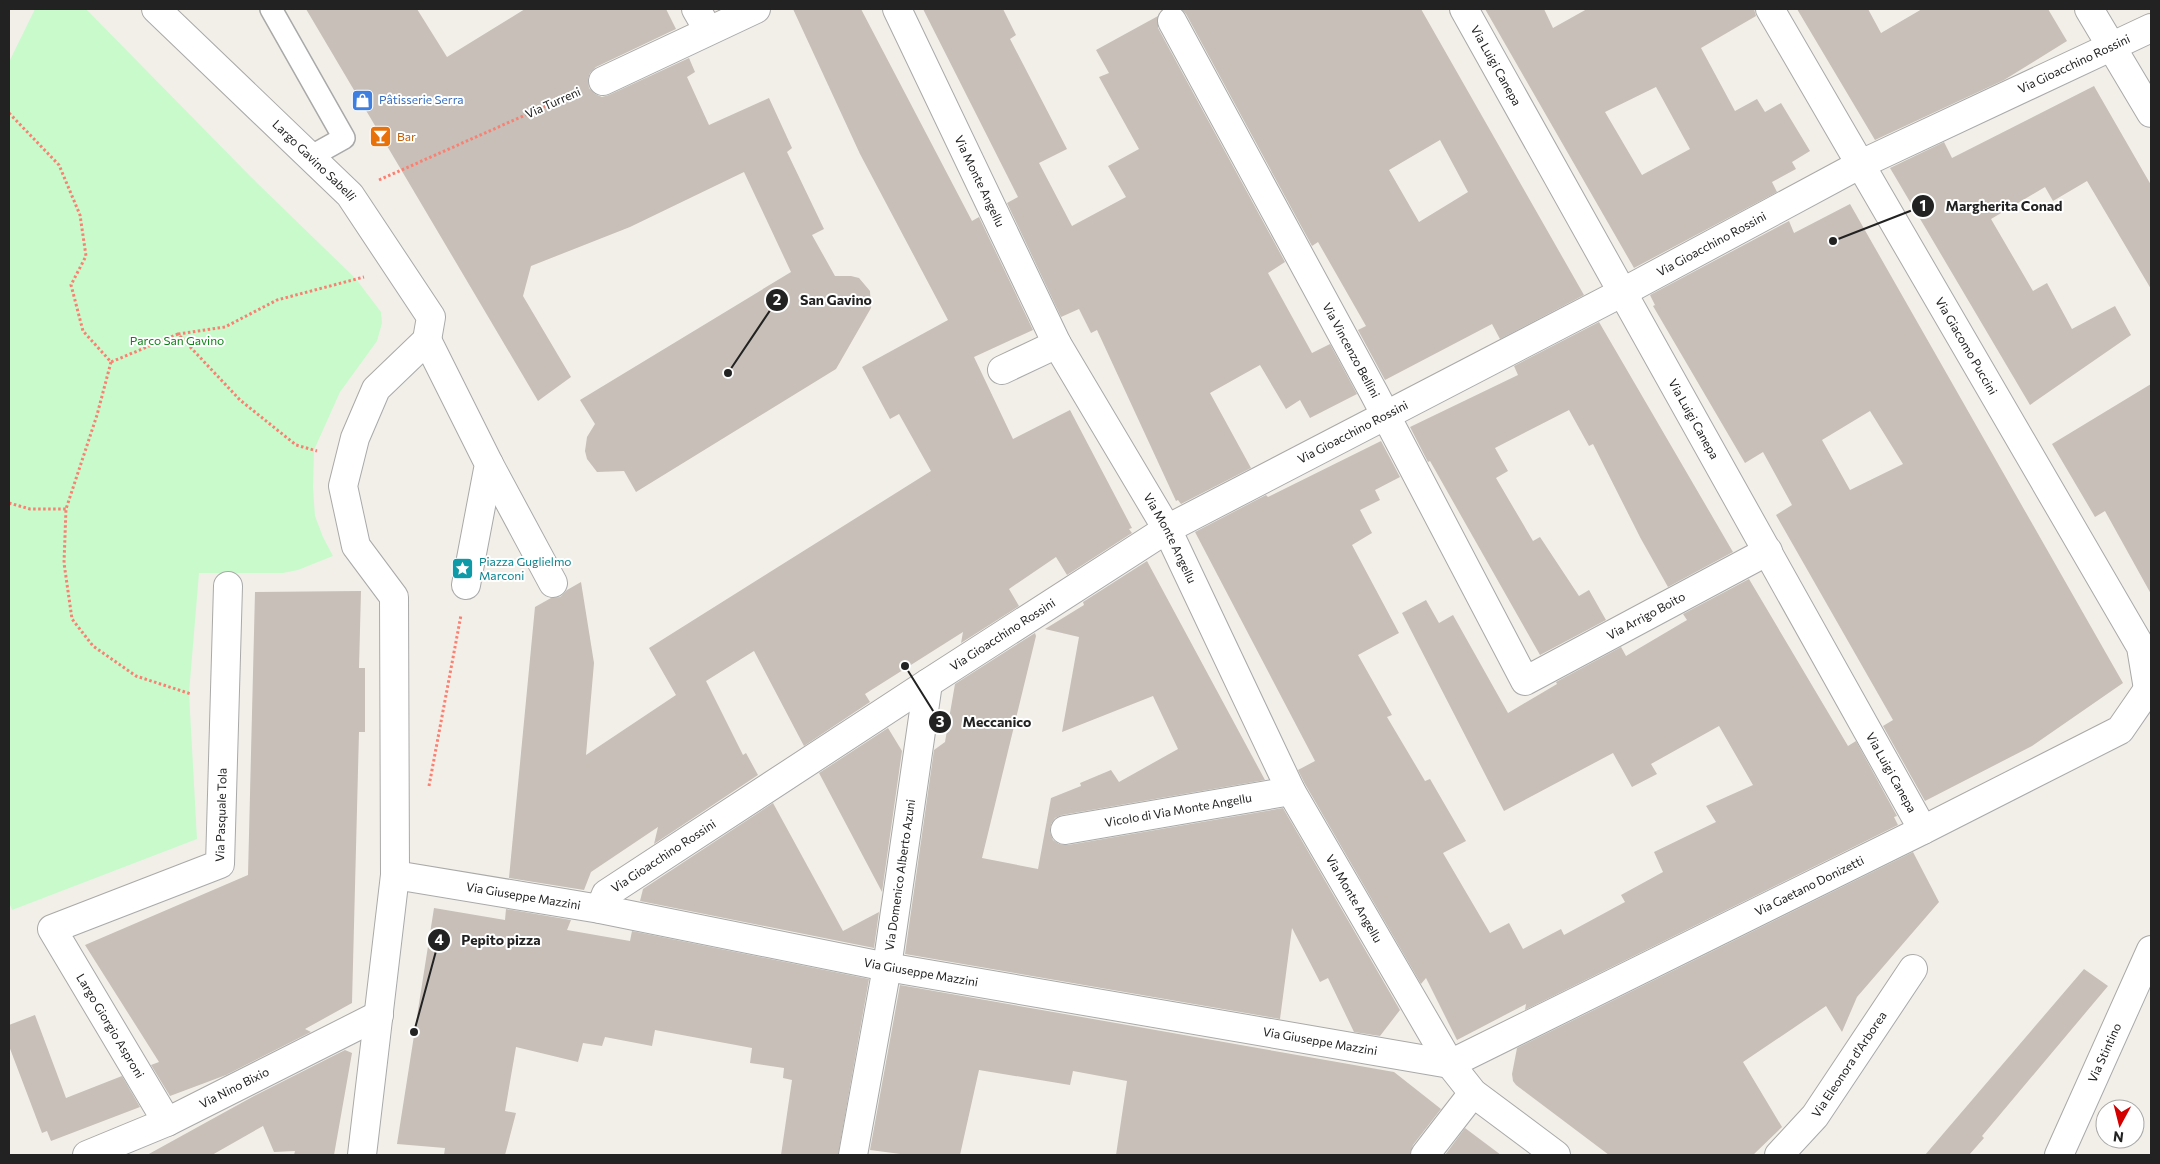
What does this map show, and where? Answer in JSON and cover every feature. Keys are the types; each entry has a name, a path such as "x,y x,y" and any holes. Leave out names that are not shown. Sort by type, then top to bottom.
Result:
{"street":[{"path":"602,81 702,19 756,9"},
{"name":"Via Monte Angellu","path":"897,9 1057,344 1167,529 1291,791 1450,1064 1473,1093 1556,1155"},
{"name":"Via Luigi Canepa","path":"1464,9 1924,830"},
{"name":"Via Giacomo Puccini","path":"1770,9 2141,647 2150,687"},
{"path":"2089,9 2151,113"},
{"name":"Largo Gavino Sabelli","path":"170,12 310,157 350,195 431,317 427,340"},
{"name":"Via Vincenzo Bellini","path":"1172,21 1386,416 1525,681"},
{"name":"Via Gioacchino Rossini","path":"600,909 606,894 1167,529 1623,292 1859,165 2151,28"},
{"path":"362,1155 395,875 394,597 356,546 343,486 355,438 376,388 427,340 489,464 553,583"},
{"path":"1002,370 1057,344"},
{"path":"466,585 489,464"},
{"name":"Via Arrigo Boito","path":"1525,681 1768,551"},
{"name":"Via Pasquale Tola","path":"52,929 220,864 228,586"},
{"name":"Via Domenico Alberto Azuni","path":"853,1155 888,967 928,683"},
{"name":"Via Gaetano Donizetti","path":"1450,1064 1924,830 2120,730 2150,687"},
{"name":"Vicolo di Via Monte Angellu","path":"1065,830 1291,791"},
{"name":"Via Giuseppe Mazzini","path":"395,875 600,909 888,967 1450,1064"},
{"name":"Largo Giorgio Asproni","path":"52,929 167,1122"},
{"name":"Via Stintino","path":"2059,1155 2151,950"},
{"name":"Via Eleonora d'Arborea","path":"1779,1155 1815,1116 1913,969"},
{"name":"Via Nino Bixio","path":"87,1155 167,1122 379,1014"},
{"path":"1425,1155 1473,1093"}],"lane":[{"path":"271,9 344,138 310,157"}],"path":[{"name":"Via Turreni","path":"350,195 602,81"},
{"path":"9,113 59,165 80,215 86,256 71,285 83,331 111,362"},
{"path":"111,362 178,334 225,327 277,300 398,267"},
{"path":"178,334 240,400 296,445 349,460"},
{"path":"111,362 97,414 66,509 64,563 72,619 93,646 136,676 225,704"},
{"path":"9,503 30,509 66,509"},
{"path":"428,791 466,585"}],"green space":[{"name":"Parco San Gavino","path":"35,9 86,9 251,177 356,279 381,312 382,323 377,341 340,392 314,450 313,488 315,516 333,556 298,570 283,573 199,573 189,693 197,839 12,910 9,902 9,62"}],"building":[{"path":"306,9 417,9 447,57 525,9 666,9 676,29 596,67 590,73 588,79 589,88 595,94 602,97 609,95 689,58 695,72 687,77 709,125 769,98 792,148 787,152 824,229 812,235 835,276 859,278 870,291 871,308 836,369 636,492 624,471 597,472 587,459 585,451 587,437 595,424 580,400 791,272 744,172 630,227 531,266 523,296 571,377 538,401"},
{"path":"793,9 861,9 972,221 979,217 1033,330 974,357 1013,439 1070,410 1132,528 1129,529 1132,533 1067,575 1056,557 1009,589 1019,606 961,643 963,632 865,694 870,702 804,746 754,651 706,681 743,755 746,753 758,775 654,844 658,827 591,872 584,890 509,878 535,607 551,598 560,597 567,590 581,582 594,663 586,755 676,695 649,648 931,471 899,414 890,419 862,367 948,320 860,154"},
{"path":"923,9 1003,9 1016,35 1010,39 1067,149 1039,163 1072,226 1126,197 1108,166 1139,149 1099,77 1109,73 1096,50 1158,16 1158,28 1285,262 1268,273 1312,353 1330,344 1357,394 1310,418 1300,400 1286,409 1260,365 1210,393 1251,468 1181,504 1178,500 1176,501 1097,330 1091,333 1079,309 1061,317 1007,203 1018,197"},
{"path":"1181,9 1421,9 1584,295 1500,339 1492,324 1385,380 1358,330 1366,326 1318,242 1312,246 1186,14","holes":["1440,140 1468,192 1419,222 1389,170"]},
{"path":"1485,9 1544,9 1553,28 1587,9 1754,9 1756,16 1701,48 1735,111 1757,99 1765,112 1781,103 1810,151 1792,162 1796,169 1772,182 1777,192 1634,268","holes":["1656,87 1690,149 1642,175 1605,112"]},
{"path":"1797,9 1868,9 1881,33 1922,9 2048,9 2067,41 2004,80 1875,140"},
{"path":"2094,86 2151,185 2151,289 2087,181 2053,201 2045,187 1991,219 2033,291 2047,283 2072,329 2115,306 2131,335 2030,405 1890,168 1944,142 1952,158"},
{"path":"1850,204 2123,683 2032,746 1925,801 1883,726 1893,720 1776,515 1792,505 1763,452 1745,463 1653,306 1655,305 1650,295 1789,221 1794,233","holes":["1870,411 1903,464 1850,490 1822,440"]},
{"path":"1599,322 1733,552 1668,587 1641,539 1593,444 1589,446 1569,410 1495,448 1508,471 1496,478 1533,541 1540,537 1579,596 1589,590 1606,620 1540,655 1430,461 1428,462 1410,427 1518,375 1514,366"},
{"path":"2151,384 2151,594 2105,511 2095,517 2052,444"},
{"path":"1381,441 1400,477 1375,490 1380,500 1360,510 1372,533 1352,545 1399,633 1358,655 1392,715 1387,717 1425,781 1430,779 1466,841 1443,853 1490,933 1509,923 1523,949 1561,929 1564,935 1625,902 1621,895 1663,872 1654,852 1716,822 1706,806 1753,785 1719,726 1651,764 1657,774 1632,787 1613,753 1504,811 1402,613 1426,600 1439,623 1453,615 1508,713 1557,684 1556,682 1621,647 1626,656 1687,620 1683,614 1749,579 1848,746 1856,741 1897,816 1894,817 1898,825 1525,1010 1526,1004 1457,1040 1426,978 1421,984 1305,784 1298,770 1315,761 1195,532 1266,495 1268,497"},
{"path":"1147,561 1265,780 1062,815 1055,818 1051,824 1050,832 1053,840 1059,844 1068,845 1283,808 1400,1010 1380,1036 1354,1032 1328,978 1320,982 1292,928 1280,1019 905,954 934,750 945,742 955,684 1035,633 1036,636 982,858 1038,869 1051,798 1081,786 1080,783 1111,770 1119,782 1178,749 1153,696 1062,732 1079,637 1045,629 1084,605 1083,602"},
{"path":"361,591 359,668 365,668 365,732 359,732 352,1003 305,1029 311,1032 226,1075 170,1096 151,1065 159,1062 85,945 248,875 255,592"},
{"path":"888,728 902,751 882,892 819,773"},
{"path":"773,803 843,931 879,912 874,948 640,901 643,889"},
{"path":"1913,852 1939,902 1857,997 1842,1032 1826,1006 1743,1062 1782,1127 1753,1155 1609,1155 1513,1081 1512,1074 1517,1048"},
{"path":"434,908 505,920 506,909 571,920 567,930 630,941 632,931 869,979 838,1155 781,1155 792,1080 783,1078 784,1068 750,1063 752,1048 655,1030 652,1046 605,1037 602,1046 583,1043 578,1062 516,1047 505,1111 516,1113 505,1155 444,1155 445,1148 397,1144"},
{"path":"2084,969 2108,986 1982,1136 1984,1138 1969,1155 1925,1155"},
{"path":"900,985 1394,1072 1441,1109 1413,1145 1410,1155 1116,1155 1127,1081 1073,1071 1070,1085 979,1070 960,1155 908,1155 870,1150"},
{"path":"35,1015 66,1098 122,1076 140,1107 51,1141 47,1131 42,1133 9,1046 9,1025"},
{"path":"345,1050 352,1053 334,1155 294,1155 295,1151 274,1152 263,1126 212,1155 147,1155 254,1096"},
{"path":"1465,1128 1501,1155 1445,1155"}],"place":[{"name":"Pâtisserie Serra","path":"363,100"},
{"name":"Bar","path":"381,137"},
{"name":"Margherita Conad","path":"1833,241"},
{"name":"San Gavino","path":"728,373"},
{"name":"Piazza Guglielmo Marconi","path":"463,569"},
{"name":"Meccanico","path":"905,666"},
{"name":"Pepito pizza","path":"414,1032"}]}
